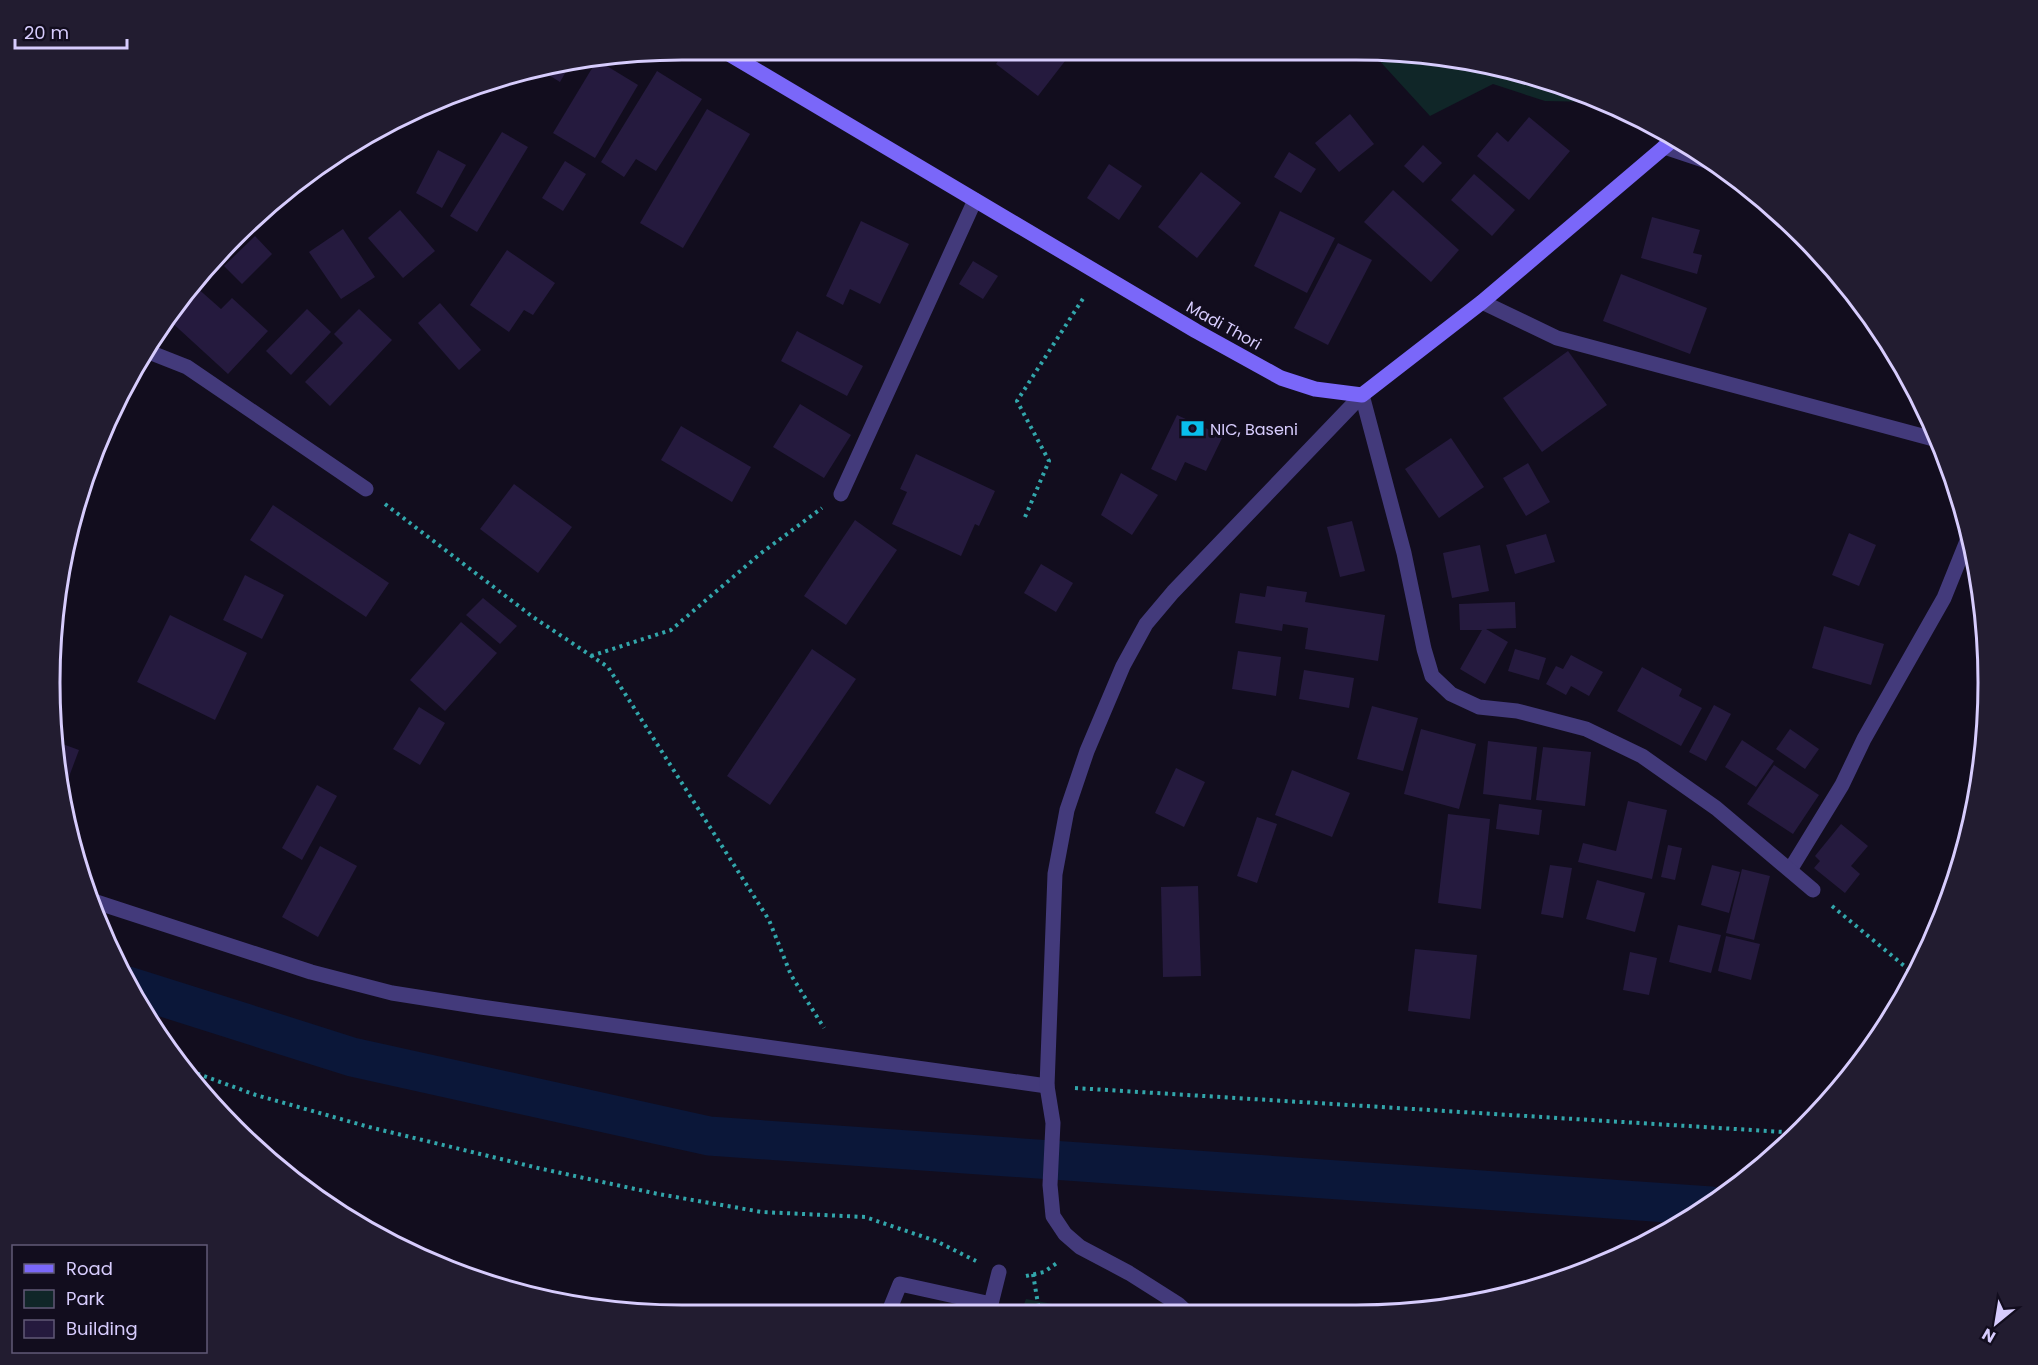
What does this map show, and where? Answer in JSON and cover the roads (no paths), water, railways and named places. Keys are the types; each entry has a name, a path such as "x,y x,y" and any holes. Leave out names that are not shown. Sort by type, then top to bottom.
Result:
{"main road":[{"name":"Madi Thori","path":"739,60 1196,331 1281,378 1315,389 1362,395"},
{"path":"1362,395 1482,302 1667,143"}],"street":[{"path":"841,494 975,200"},
{"path":"1482,302 1557,338 1928,438"},
{"path":"154,354 188,367 366,489"},
{"path":"1362,395 1404,553 1424,649 1432,676 1451,694 1479,707 1517,711 1586,729 1642,756 1716,808 1813,890"},
{"path":"1179,1305 1129,1273 1080,1247 1065,1234 1053,1216 1050,1185 1053,1124 1047,1086 1055,874 1067,810 1087,751 1123,666 1146,624 1173,592 1362,395"},
{"path":"1790,870 1842,785 1864,739 1944,598 1964,551"},
{"path":"101,903 311,972 392,993 1047,1086"},
{"path":"891,1305 900,1284 992,1304 999,1272"}],"waterway":[{"path":"141,990 352,1057 709,1136 1694,1205"}],"place":[{"name":"NIC, Baseni","path":"1192,429"}]}
